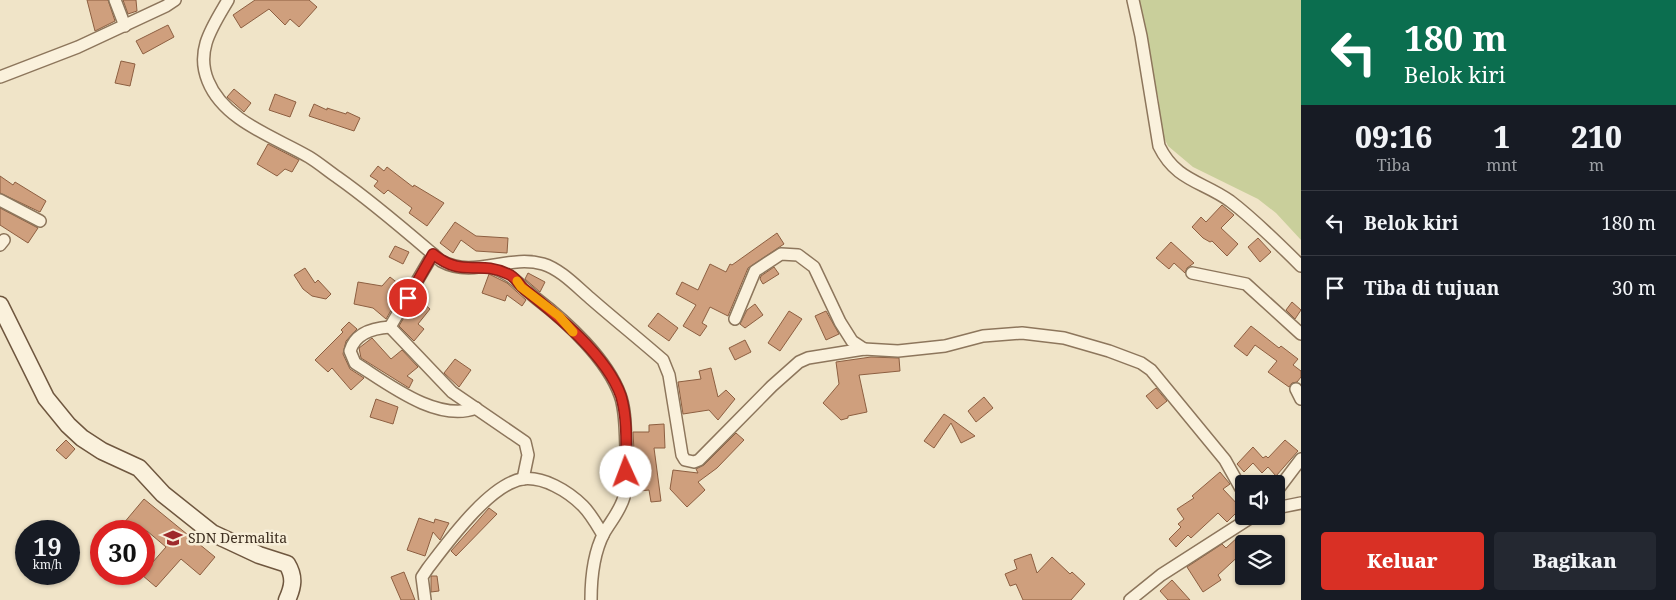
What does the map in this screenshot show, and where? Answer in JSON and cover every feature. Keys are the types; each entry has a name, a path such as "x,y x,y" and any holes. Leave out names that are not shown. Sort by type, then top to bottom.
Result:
{"street":[{"path":"115,0 124,26"},
{"path":"0,77 78,47 175,0"},
{"path":"228,0 208,32 203,51 207,80 214,94 232,113 264,134 310,158 351,187 433,254 453,267 469,269 513,262 544,264 571,282 663,360 669,376 682,455 689,462 700,460 772,386 799,362 808,358 864,349 898,351 945,346 983,336 1022,334 1064,338 1141,363 1159,378 1225,460 1235,478"},
{"path":"1133,0 1142,36 1159,146 1164,157 1182,175 1229,201 1301,266"},
{"path":"0,200 40,222"},
{"path":"390,327 433,254"},
{"path":"735,319 755,271 782,254 798,255 814,267 840,322 852,341 864,349"},
{"path":"489,266 514,277 521,287 559,316 610,373 621,397 625,419 626,472 623,498 617,513 604,534 591,584 591,600"},
{"path":"1192,273 1246,284 1301,334"},
{"path":"0,304 46,398 68,425 82,438 102,451 140,468 163,494 212,533 259,556 287,564 294,578 287,600"},
{"path":"390,327 376,328 362,334 351,346 350,351 355,363 422,403 453,412 464,412 476,408"},
{"path":"390,327 452,392 525,442 528,455 522,479"},
{"path":"1285,480 1301,459"},
{"path":"425,600 422,577 435,558 494,493 512,482 522,479 536,479 551,484 584,507 604,534"},
{"path":"1285,506 1301,503"},
{"path":"1130,600 1161,575 1239,525"}],"green space":[{"path":"1136,0 1301,0 1301,240 1276,213 1258,199 1193,167 1168,146 1158,125 1159,101"}],"building":[{"path":"87,0 108,0 115,21 95,31"},
{"path":"123,0 136,0 137,11 128,14"},
{"path":"255,0 309,0 317,7 299,27 290,19 285,25 269,9 241,28 233,15"},
{"path":"168,25 174,37 143,54 136,41"},
{"path":"121,61 135,64 130,86 115,83"},
{"path":"234,89 251,103 244,112 227,97"},
{"path":"275,94 296,102 290,117 269,110"},
{"path":"314,104 327,110 327,108 346,114 347,112 360,118 354,131 309,116"},
{"path":"268,144 299,160 292,172 285,169 277,176 257,164"},
{"path":"378,166 384,171 387,167 413,187 414,185 444,203 427,226 409,213 412,208 388,190 384,194 374,186 378,181 370,176"},
{"path":"0,176 13,185 15,182 46,201 40,212 0,193"},
{"path":"1222,205 1234,215 1221,228 1238,244 1227,256 1212,241 1210,242 1203,238 1192,227 1201,217 1206,222"},
{"path":"0,208 38,228 28,243 0,225"},
{"path":"455,222 476,236 508,238 507,253 476,251 461,240 453,253 440,243"},
{"path":"777,233 784,244 748,268 728,316 710,307 702,323 707,326 700,336 683,326 696,305 676,294 682,282 698,290 710,264 726,272 730,264 732,265"},
{"path":"1258,238 1271,252 1260,262 1248,247"},
{"path":"1171,242 1194,263 1187,268 1185,273 1174,263 1169,269 1156,258"},
{"path":"395,246 409,252 403,264 389,257"},
{"path":"774,267 779,274 763,284 760,279 761,276"},
{"path":"305,268 315,283 318,280 331,294 326,299 312,296 303,289 294,275"},
{"path":"528,273 545,282 540,292 525,279"},
{"path":"489,274 507,283 526,300 522,306 507,295 505,301 482,293"},
{"path":"390,277 404,288 386,319 373,308 354,304 358,282 382,286"},
{"path":"416,297 430,309 418,324 424,329 414,341 399,326"},
{"path":"1292,302 1301,310 1295,319 1286,310"},
{"path":"755,304 763,315 745,328 740,324 747,310"},
{"path":"789,311 802,319 780,351 768,343"},
{"path":"826,311 839,334 826,340 815,316"},
{"path":"658,313 678,328 669,341 648,326"},
{"path":"349,322 357,329 346,341 343,354 350,369 364,378 351,390 332,368 328,372 315,360 343,332 341,330"},
{"path":"1251,326 1279,348 1281,346 1298,359 1293,365 1301,371 1301,377 1297,382 1292,383 1289,387 1268,372 1277,361 1255,345 1247,356 1234,346"},
{"path":"372,338 391,359 402,350 418,367 407,376 413,380 409,388 361,358 359,348"},
{"path":"745,340 751,352 735,360 729,348"},
{"path":"871,357 899,358 900,371 859,375 867,412 848,416 848,418 841,420 823,403 839,384 836,362"},
{"path":"455,359 471,370 459,387 444,373"},
{"path":"711,368 718,397 726,390 735,399 718,420 709,410 683,414 678,382 701,379 699,371"},
{"path":"1156,388 1167,401 1157,409 1146,396"},
{"path":"984,397 993,408 976,422 968,411"},
{"path":"376,399 398,407 393,424 370,417"},
{"path":"944,414 975,436 961,443 951,423 934,448 924,441"},
{"path":"664,424 665,448 654,448 661,501 651,502 649,490 640,491 633,432 649,432 649,425"},
{"path":"736,433 744,440 717,468 698,482 705,490 687,507 670,489 673,470 698,473 696,469 704,465"},
{"path":"66,440 75,449 66,459 56,450"},
{"path":"1285,440 1298,451 1277,475 1268,467 1262,473 1253,463 1244,472 1237,464 1253,447 1263,458 1266,456 1268,458"},
{"path":"1220,472 1230,484 1223,489 1235,502 1235,514 1227,522 1218,513 1191,538 1188,535 1176,547 1169,539 1181,527 1178,524 1184,519 1177,509 1194,498 1192,496"},
{"path":"144,499 215,557 200,575 181,559 156,587 154,585 155,560 166,547 155,538 155,520 126,520"},
{"path":"489,508 497,514 456,556 451,551"},
{"path":"419,518 434,523 435,519 449,523 440,540 433,532 425,556 407,550"},
{"path":"1235,540 1235,559 1218,575 1221,580 1203,592 1187,567 1222,544 1226,548"},
{"path":"1031,554 1037,573 1052,557 1070,574 1072,572 1085,584 1071,600 1023,600 1016,584 1010,586 1005,574 1017,569 1014,560"},
{"path":"404,572 415,600 401,600 391,577"},
{"path":"431,576 437,576 439,591 431,592"},
{"path":"1172,580 1190,600 1168,600 1160,591"}],"slow traffic":[{"path":"517,281 521,287 559,316 573,332"}],"place":[{"name":"SDN Dermalita","path":"173,538"}],"route":[{"path":"408,298 433,254 453,267 469,269 489,266 514,277 521,287 559,316 610,373 621,397 625,419 626,472"}]}
